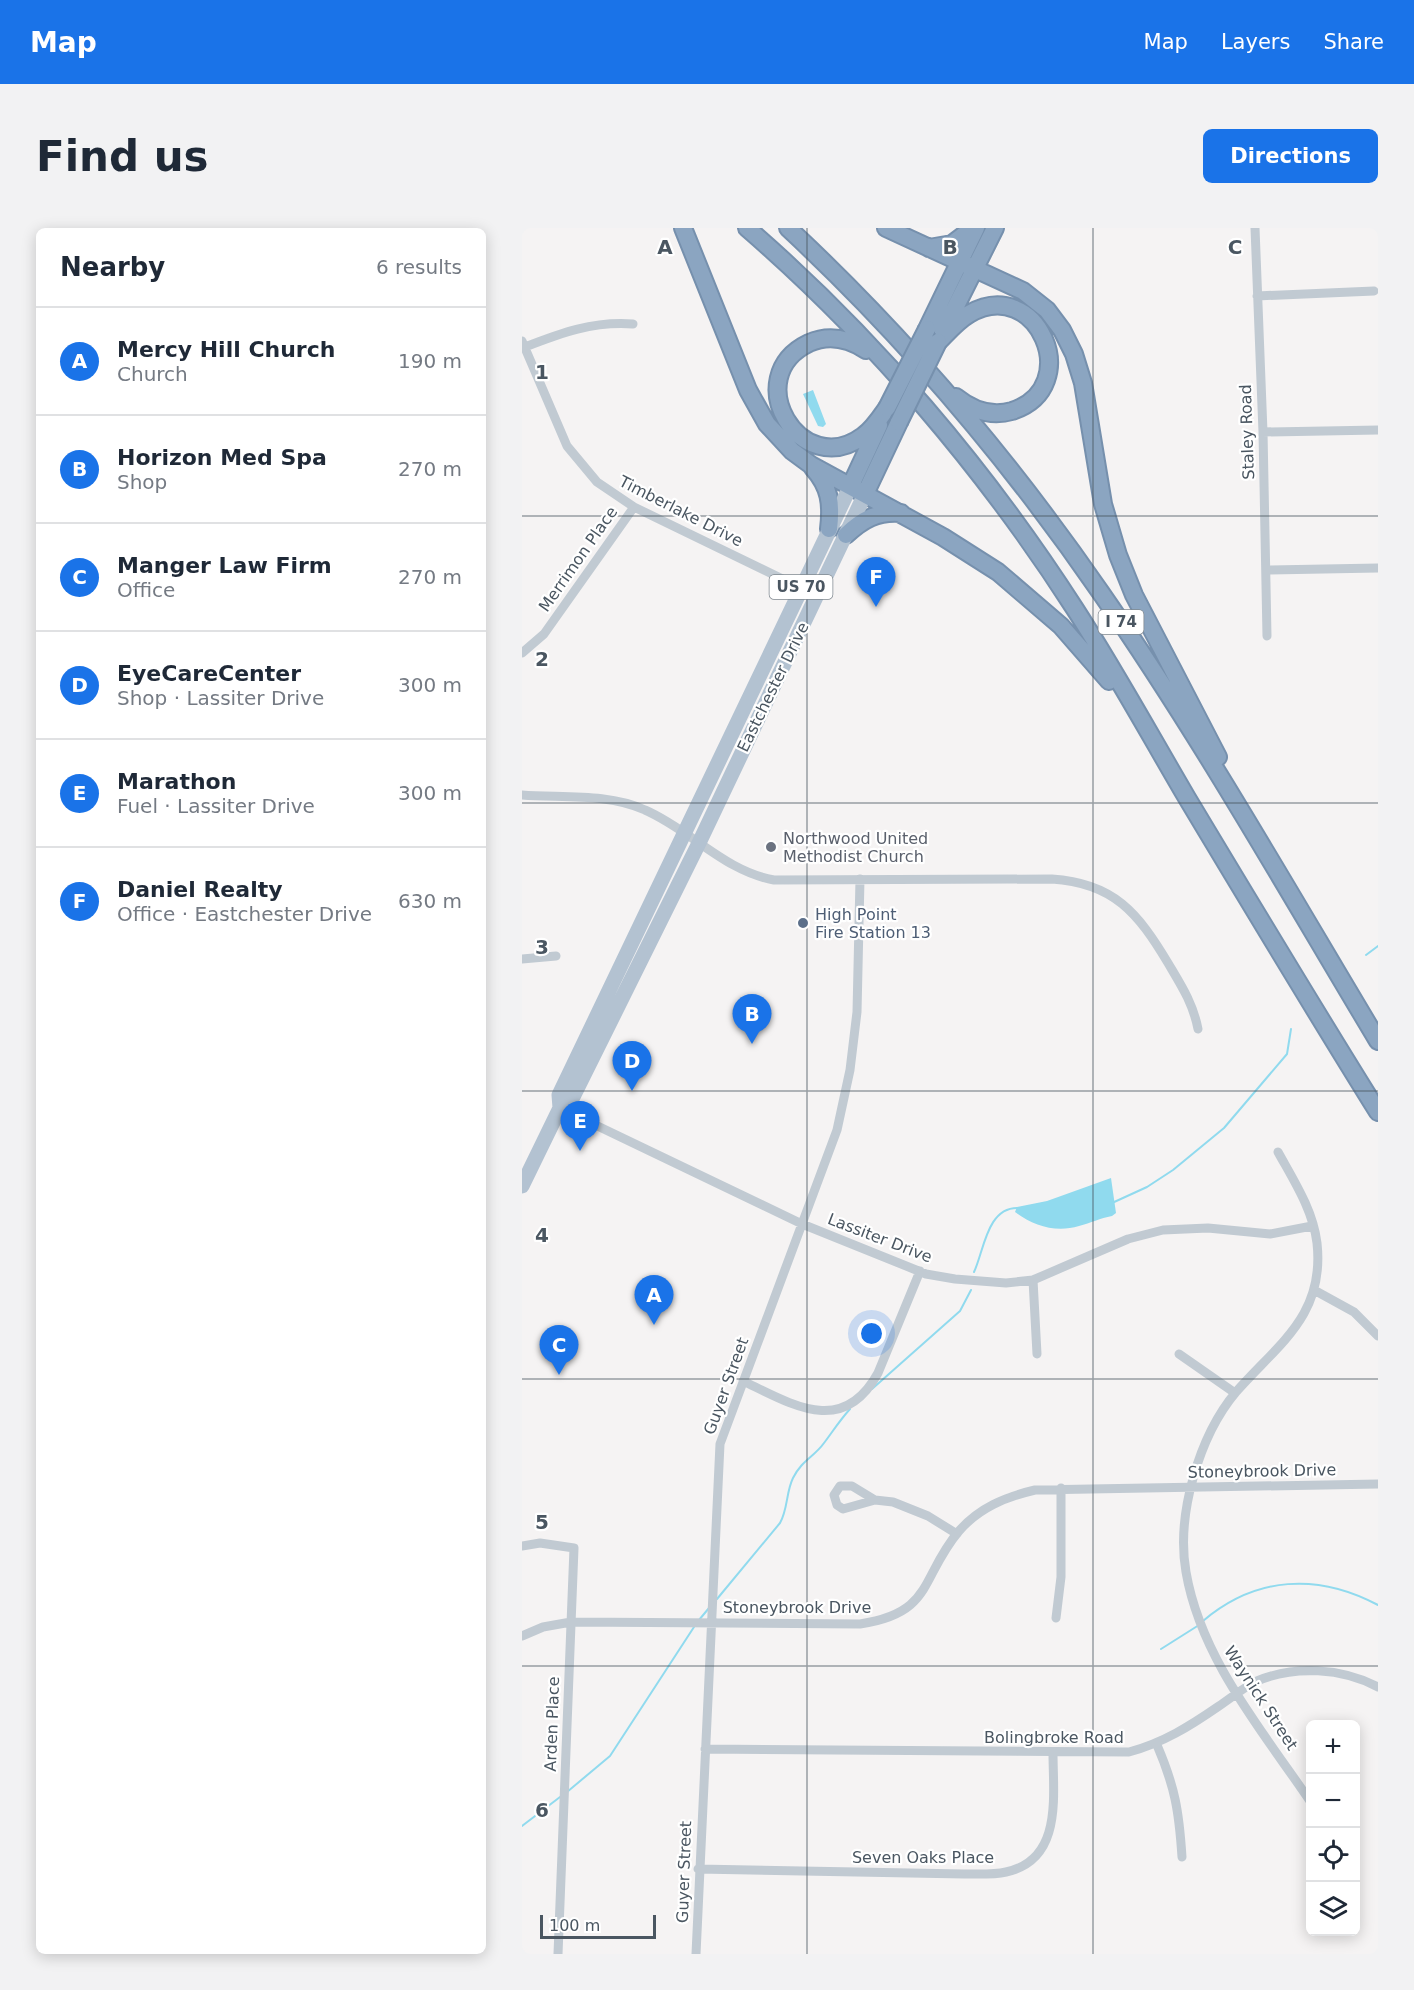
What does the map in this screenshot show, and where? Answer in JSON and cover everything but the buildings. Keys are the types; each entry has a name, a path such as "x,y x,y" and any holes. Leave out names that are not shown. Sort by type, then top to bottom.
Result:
{"highway":[{"path":"683,228 754,403 776,435 811,465 825,483 830,496 829,529"},
{"name":"I 74","path":"747,228 826,302 882,361 958,448 1018,527 1075,608 1378,1112"},
{"name":"I 74","path":"788,228 937,381 1040,510 1100,591 1171,700 1378,1041"},
{"path":"886,228 1014,287 1038,302 1055,320 1069,342 1083,383 1103,504 1126,577 1281,880"},
{"path":"928,248 952,244 974,228"},
{"name":"Eastchester Drive","path":"967,265 974,228"},
{"name":"Eastchester Drive","path":"858,490 899,422 933,336 967,265 995,228"},
{"path":"933,336 969,314 990,306 1004,307 1018,311 1035,323 1046,341 1049,363 1042,387 1032,399 1019,408 1004,413 973,408 937,381"},
{"name":"Eastchester Drive","path":"858,490 887,408 933,336"},
{"path":"882,361 845,340 830,338 814,341 799,349 787,361 778,385 778,402 784,418 795,432 809,442 825,446 846,445 861,438 887,408"},
{"path":"811,465 901,513 970,554 1032,599 1074,640 1137,714"},
{"path":"846,535 873,516 887,512 901,513"}],"main road":[{"name":"Eastchester Drive","path":"522,1186 560,1108 559,1095 686,833 829,529 858,490"},
{"name":"Eastchester Drive","path":"560,1108 572,1101 699,843 846,535 858,490"}],"street":[{"name":"Staley Road","path":"1255,228 1263,432 1267,636"},
{"path":"1257,296 1374,291"},
{"path":"523,344 585,326 610,322 633,324"},
{"name":"Timberlake Drive","path":"523,344 560,431 576,459 597,482 634,507 801,588"},
{"path":"1263,432 1378,430"},
{"name":"Merrimon Place","path":"522,653 544,634 634,507"},
{"path":"1266,570 1378,568"},
{"path":"522,795 621,802 648,811 686,833 734,866 762,878 787,880 1052,879 1096,887 1133,911 1150,932 1191,1001 1197,1029"},
{"name":"Guyer Street","path":"696,1954 698,1869 720,1444 835,1136 850,1070 860,967 860,879"},
{"path":"522,959 556,956"},
{"name":"Lassiter Drive","path":"560,1108 802,1224 920,1271 980,1283 1033,1280 1128,1239 1163,1230 1208,1228 1270,1234 1312,1226"},
{"name":"Waynick Street","path":"1278,1152 1306,1202 1318,1259 1314,1290 1311,1303 1292,1335 1235,1393 1204,1446 1191,1486 1185,1528 1185,1569 1194,1606 1208,1641 1237,1693 1306,1794"},
{"path":"743,1381 809,1410 833,1410 854,1402 869,1388 878,1372 920,1271"},
{"path":"1033,1280 1037,1354"},
{"path":"1314,1290 1354,1312 1378,1336"},
{"path":"1179,1354 1235,1393"},
{"name":"Stoneybrook Drive","path":"522,1636 543,1627 571,1622 860,1624 882,1621 897,1615 914,1603 957,1534 989,1506 1012,1495 1061,1488 1378,1484"},
{"path":"1056,1618 1061,1577 1061,1488"},
{"path":"875,1500 908,1506 957,1534"},
{"name":"Arden Place","path":"522,1546 540,1543 574,1548 558,1954"},
{"name":"Bolingbroke Road","path":"705,1749 1129,1752 1156,1745 1256,1682 1280,1674 1319,1670 1345,1674 1378,1687"},
{"path":"1156,1745 1173,1782 1179,1808 1182,1857"},
{"name":"Seven Oaks Place","path":"698,1869 964,1874 1006,1872 1024,1865 1034,1856 1050,1833 1053,1819 1053,1753"}],"water":[{"path":"813,390 826,424 823,427 818,426 803,394"},
{"path":"1111,1178 1116,1213 1112,1216 1062,1229 1045,1227 1015,1212 1017,1207 1047,1201"}],"waterway":[{"path":"1366,955 1378,946"},
{"path":"1112,1203 1147,1187 1173,1170 1224,1128 1287,1054 1291,1029"},
{"path":"974,1272 993,1222 1008,1209 1019,1208"},
{"path":"872,1389 960,1311 971,1290"},
{"path":"717,1599 780,1523 791,1483 797,1472 820,1448 850,1409"},
{"path":"1203,1621 1223,1606 1244,1595 1288,1584 1310,1584 1333,1588 1378,1605"},
{"path":"699,1620 709,1608"},
{"path":"1161,1649 1199,1625"},
{"path":"567,1792 610,1756 694,1627"},
{"path":"522,1826 560,1797"}],"place":[{"name":"Daniel Realty","path":"876,607"},
{"name":"Northwood United Methodist Church","path":"771,847"},
{"name":"High Point Fire Station 13","path":"803,923"},
{"name":"Horizon Med Spa","path":"752,1044"},
{"name":"EyeCareCenter","path":"632,1091"},
{"name":"Marathon","path":"580,1151"},
{"name":"Mercy Hill Church","path":"654,1325"},
{"name":"Manger Law Firm","path":"559,1375"}]}
